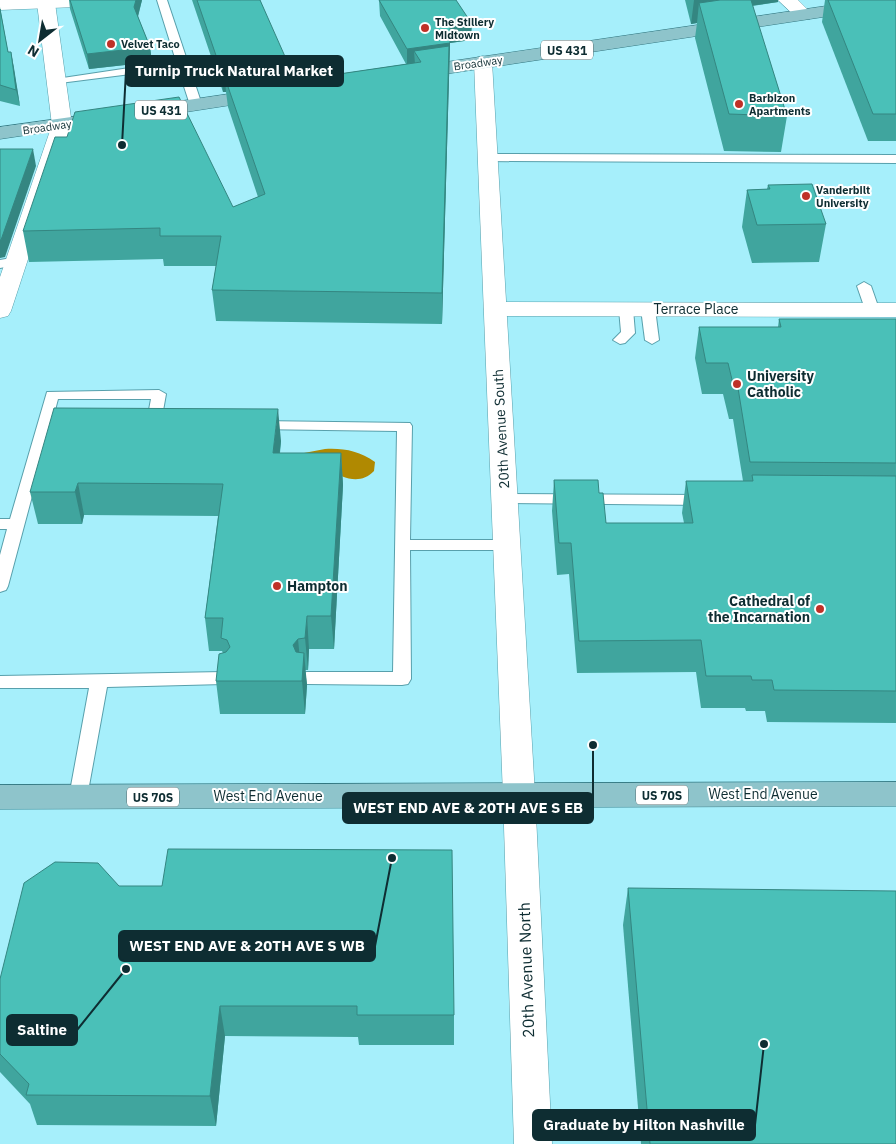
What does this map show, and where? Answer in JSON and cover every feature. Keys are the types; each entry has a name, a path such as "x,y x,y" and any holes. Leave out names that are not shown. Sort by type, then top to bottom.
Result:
{"main road":[{"path":"0,5 127,0"},
{"path":"787,0 804,16"},
{"name":"Broadway","path":"397,75 896,1"},
{"path":"0,311 9,263 62,125 46,3"},
{"name":"20th Avenue South","path":"483,62 519,796"},
{"name":"Broadway","path":"0,133 282,92"},
{"name":"Terrace Place","path":"495,309 896,310"},
{"name":"West End Avenue","path":"0,797 896,794"},
{"name":"20th Avenue North","path":"519,796 533,1144"}],"lane":[{"path":"162,0 196,105"},
{"path":"56,82 182,64"},
{"path":"488,158 896,159"},
{"path":"864,286 872,310"},
{"path":"620,340 628,333 637,309"},
{"path":"637,309 652,340"},
{"path":"0,586 8,524 52,395 160,394 153,426 173,426"},
{"path":"241,426 405,426 402,545 402,679 307,678"},
{"path":"504,499 722,500"},
{"path":"402,545 506,545"},
{"path":"0,682 224,678"},
{"path":"78,797 99,681"}],"shaded area":[{"path":"325,449 339,449 363,455 375,462 374,471 366,477 348,478 329,470 304,453"}],"building":[{"path":"70,0 136,0 134,7 150,47 87,54"},
{"path":"197,0 260,0 287,61 221,70"},
{"name":"The Stillery Midtown","path":"379,0 456,0 472,24 450,27 450,43 407,49"},
{"path":"720,0 751,0 787,116 729,114 699,3"},
{"path":"828,0 896,0 896,114 873,114"},
{"path":"0,9 8,52 11,52 16,90 0,85"},
{"path":"449,46 442,293 212,290 221,236 160,236 160,228 23,231 55,137 67,137 75,112 179,97 233,207 265,194 225,78 293,68 298,80 421,62 414,51"},
{"path":"0,149 33,149 1,240 0,240"},
{"path":"812,184 826,224 757,225 747,190 770,189 768,185"},
{"path":"779,319 896,319 896,463 750,462 738,388 734,388 728,363 706,363 699,327 781,327"},
{"name":"Hampton","path":"54,408 278,409 273,453 341,453 331,616 307,616 305,638 298,639 293,645 296,652 304,653 302,681 216,681 219,654 226,652 230,647 227,640 221,638 223,618 205,618 223,484 78,483 75,492 30,492"},
{"path":"752,475 896,476 896,691 774,690 772,680 752,680 751,676 706,676 701,640 579,641 571,543 559,543 554,480 598,480 599,493 603,493 606,523 693,523 686,481 753,481"},
{"path":"168,849 452,850 454,1015 357,1015 357,1006 220,1006 210,1096 26,1095 29,1084 0,1054 0,979 24,883 55,862 98,863 119,886 162,886"},
{"path":"628,888 896,891 896,1144 650,1144"}],"place":[{"name":"The Stillery Midtown","path":"425,28"},
{"name":"Velvet Taco","path":"111,44"},
{"name":"Barbizon Apartments","path":"739,104"},
{"name":"Turnip Truck Natural Market","path":"122,145"},
{"name":"Vanderbilt University","path":"806,196"},
{"name":"University Catholic","path":"737,384"},
{"name":"Hampton","path":"277,586"},
{"name":"Cathedral of the Incarnation","path":"820,609"},
{"name":"WEST END AVE & 20TH AVE S EB","path":"593,745"},
{"name":"WEST END AVE & 20TH AVE S WB","path":"392,858"},
{"name":"Saltine","path":"126,969"},
{"name":"Graduate by Hilton Nashville","path":"764,1044"}]}
